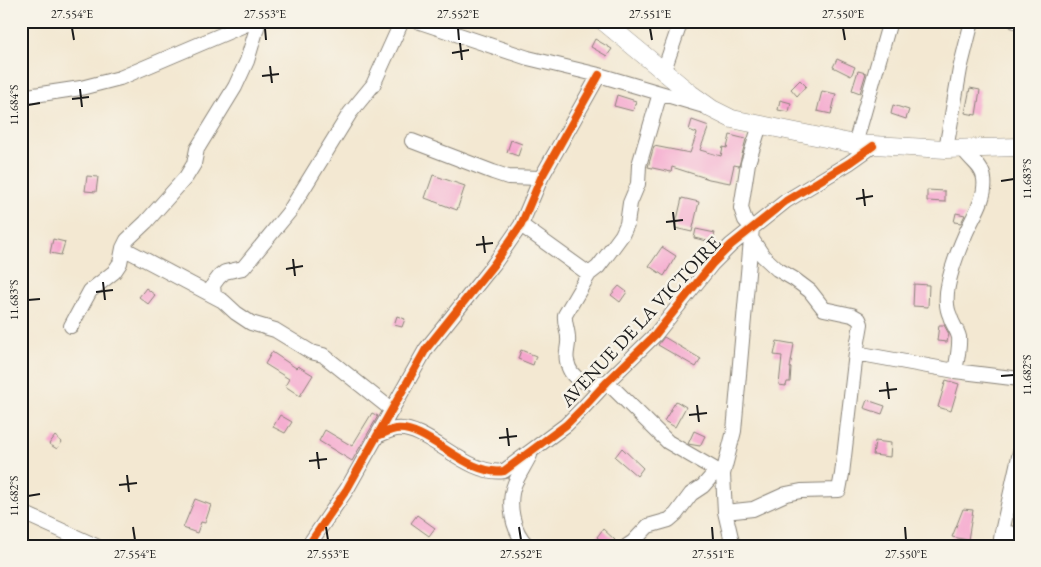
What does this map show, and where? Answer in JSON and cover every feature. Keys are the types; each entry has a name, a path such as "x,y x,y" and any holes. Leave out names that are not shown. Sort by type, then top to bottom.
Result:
{"street":[{"path":"21,97 81,88 120,78 254,21"},
{"path":"71,326 90,291 114,272 120,263 127,240 146,222 186,177 194,164 197,149 234,87 247,61 259,21"},
{"path":"214,296 213,285 219,277 226,272 243,268 289,212 350,113 373,85 402,21"},
{"path":"417,21 528,58 599,75 712,109 732,119 760,125 873,146 955,149 1020,147"},
{"path":"603,21 712,109"},
{"path":"664,70 681,21"},
{"path":"855,144 890,21"},
{"path":"955,149 960,69 972,21"},
{"path":"1015,21 1020,22"},
{"path":"308,546 347,489 426,349 494,264 521,225 540,178 599,75"},
{"path":"660,93 639,165 638,184 630,204 627,224 622,235 608,254 598,267 589,274 565,315 564,322 568,334 567,362 576,377 591,384 607,382 668,442 720,472"},
{"path":"725,512 753,509 786,494 801,491 839,490 861,324 859,319 852,315 824,309 810,290 794,278 777,269 763,256 740,208 748,163 760,125"},
{"path":"412,140 508,177 540,178"},
{"name":"AVENUE DE LA VICTOIRE","path":"377,436 395,429 404,429 477,466 498,472 504,471 566,425 659,330 712,264 731,246 752,233 786,201 849,163 873,146"},
{"path":"955,149 968,157 982,170 985,192 952,267 947,287 947,305 959,338 959,353 955,371"},
{"path":"521,225 589,274"},
{"path":"733,546 725,512 720,472 735,423 752,233"},
{"path":"123,248 223,301 251,323 275,330 311,352 323,355 392,410"},
{"path":"856,354 955,371 1020,379"},
{"path":"528,546 515,525 512,507 514,485 533,450"},
{"path":"1020,452 1001,539 1020,535"},
{"path":"627,546 648,526 669,520 676,514 690,494 720,472"},
{"path":"21,512 96,546"}],"building":[{"path":"595,39 612,49 607,56 591,47"},
{"path":"837,59 855,67 851,76 833,67"},
{"path":"858,71 866,73 860,93 852,90"},
{"path":"800,80 806,86 797,96 791,89"},
{"path":"970,88 980,90 976,115 965,113"},
{"path":"822,91 836,94 831,114 817,111"},
{"path":"617,95 636,101 633,111 614,106"},
{"path":"780,100 791,103 789,112 778,110"},
{"path":"893,105 909,110 906,119 891,114"},
{"path":"692,120 709,126 700,150 721,156 723,147 727,148 730,135 746,139 739,166 734,165 730,183 709,179 672,167 671,172 648,167 654,146 690,153 697,133 689,130"},
{"path":"511,140 522,144 518,156 507,152"},
{"path":"433,175 465,186 457,210 425,198"},
{"path":"87,176 98,177 96,192 85,191"},
{"path":"927,190 945,191 945,202 927,201"},
{"path":"682,198 699,202 692,232 675,228"},
{"path":"956,213 965,215 961,223 954,222"},
{"path":"696,229 715,233 712,242 694,238"},
{"path":"53,239 65,242 61,255 50,253"},
{"path":"662,247 676,256 664,276 649,266"},
{"path":"914,284 929,285 928,307 913,306"},
{"path":"619,286 627,292 620,302 611,295"},
{"path":"146,288 155,295 148,304 139,297"},
{"path":"397,316 405,319 402,327 394,325"},
{"path":"939,325 944,325 949,334 947,342 937,341"},
{"path":"664,337 701,359 696,367 658,345"},
{"path":"777,341 794,344 790,382 787,382 786,386 779,385 782,356 774,355"},
{"path":"521,350 536,356 533,365 518,359"},
{"path":"272,352 296,368 298,366 313,375 300,396 285,386 289,379 265,364"},
{"path":"946,380 959,384 951,411 938,407"},
{"path":"867,400 885,406 882,414 864,408"},
{"path":"676,401 686,407 675,427 664,421"},
{"path":"372,413 378,416 352,461 319,441 325,430 352,446"},
{"path":"280,415 292,422 285,433 273,427"},
{"path":"694,431 705,436 700,446 688,444"},
{"path":"55,436 62,442 57,449 49,444"},
{"path":"875,441 891,443 890,457 873,455"},
{"path":"622,448 643,468 637,476 615,457"},
{"path":"195,499 211,505 205,523 201,522 197,533 183,528"},
{"path":"963,509 973,510 968,540 952,537"},
{"path":"417,515 435,528 429,536 411,523"},
{"path":"603,529 615,540 610,546 607,546 597,537"}],"cycle path":[{"path":"308,546 347,489 426,349 494,264 521,225 541,178 599,75"},
{"path":"377,436 396,429 408,430 421,435 476,466 490,471 504,471 566,425 655,335 712,264 731,245 786,201 849,163 873,146"}]}
